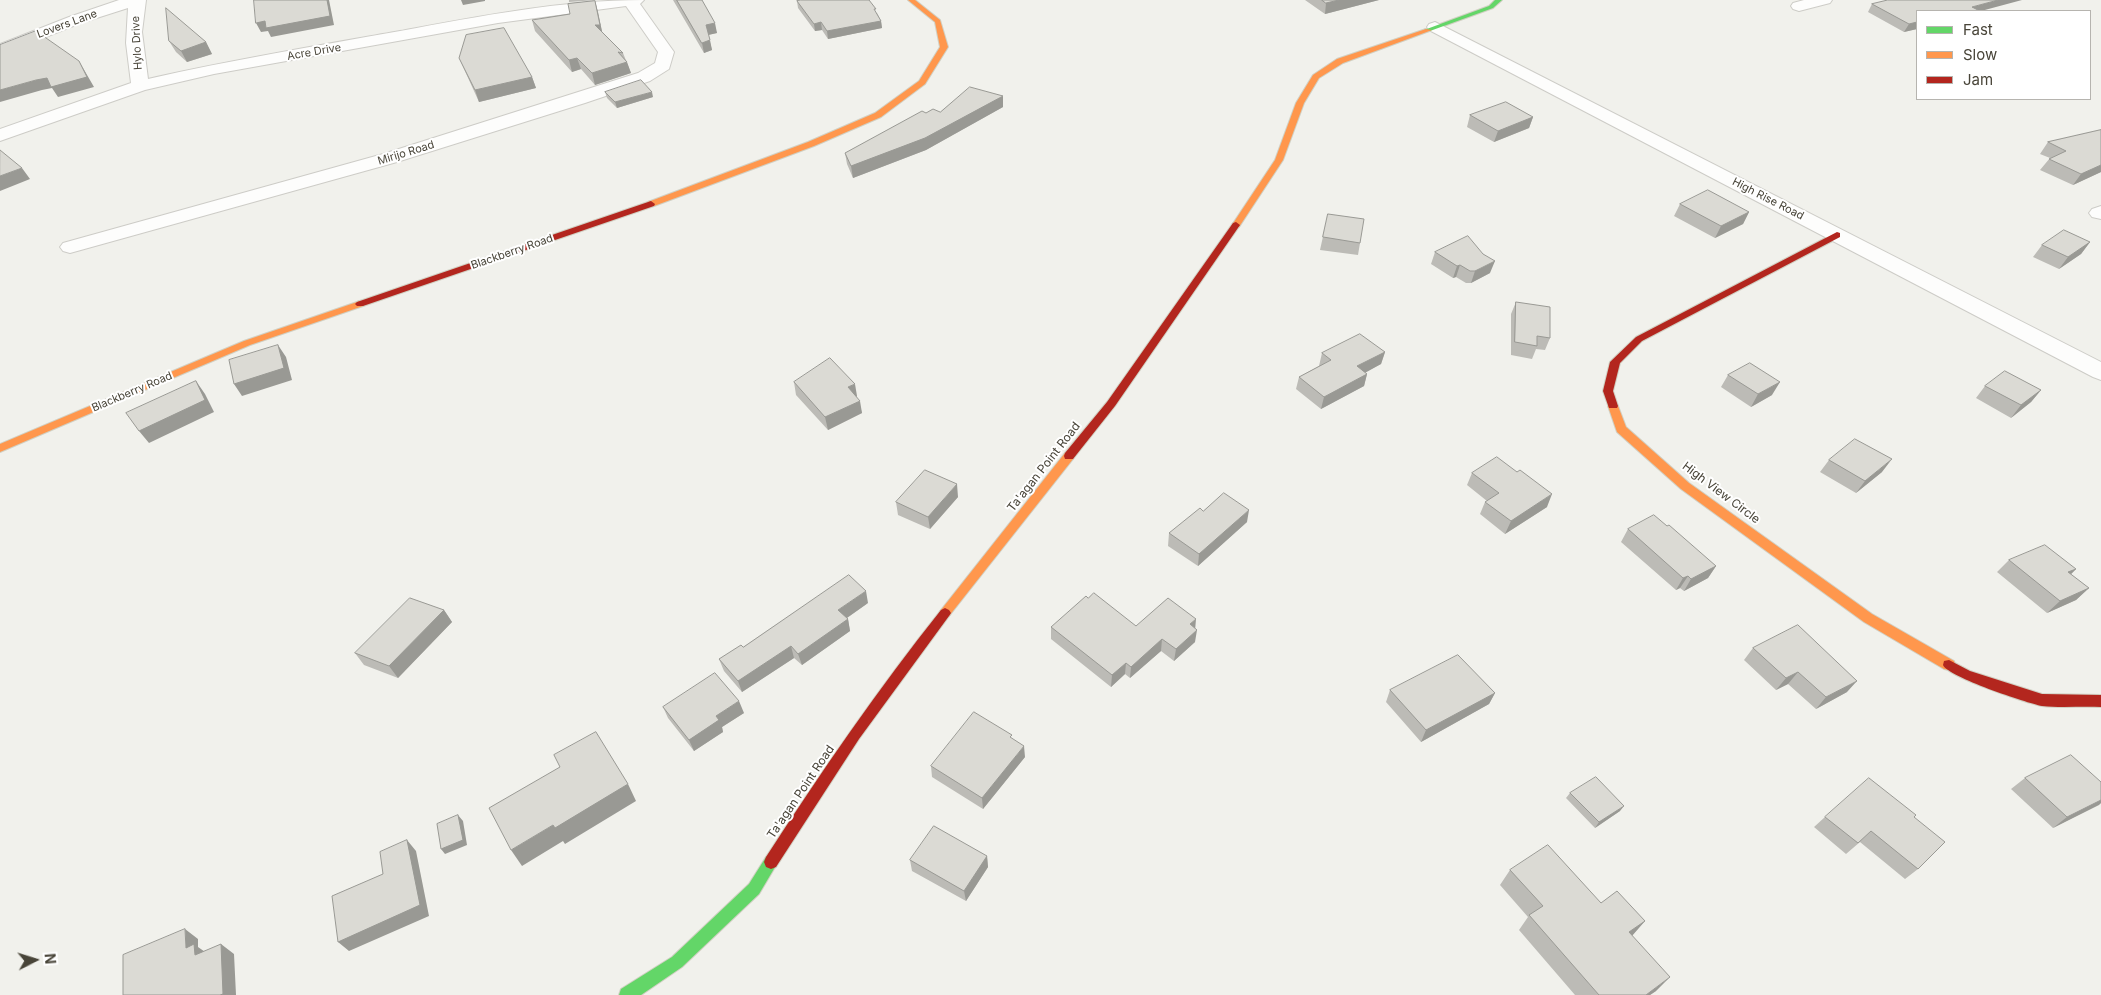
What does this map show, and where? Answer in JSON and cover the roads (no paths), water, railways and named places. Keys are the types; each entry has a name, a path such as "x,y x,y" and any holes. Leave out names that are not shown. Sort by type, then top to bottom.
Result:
{"street":[{"name":"Lovers Lane","path":"0,50 75,20 136,0"},
{"name":"Hylo Drive","path":"136,0 134,45 140,86"},
{"name":"Acre Drive","path":"0,135 140,86 214,69 498,18 633,0"},
{"name":"Mirijo Road","path":"70,247 390,158 579,99 644,76 663,65 666,52 633,0"},
{"name":"Blackberry Road","path":"0,448 247,343 612,218 811,144 878,115 922,82 944,46 938,21 911,0"},
{"name":"Ta'agan Point Road","path":"627,995 677,962 754,889 817,790 917,648 1111,404 1202,276 1279,160 1300,103 1316,77 1340,62 1492,7 1499,0"},
{"path":"1799,6 1824,0"},
{"name":"High Rise Road","path":"1435,28 2101,372"},
{"name":"High View Circle","path":"1837,235 1639,339 1615,362 1608,391 1621,429 1685,486 1852,606 1966,676 2042,700 2101,701"}]}
